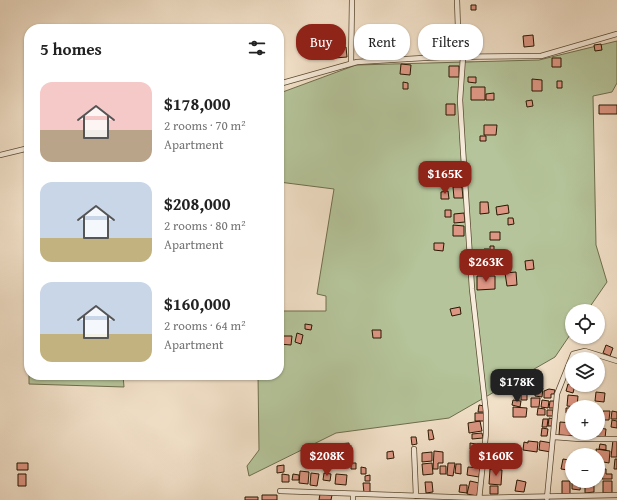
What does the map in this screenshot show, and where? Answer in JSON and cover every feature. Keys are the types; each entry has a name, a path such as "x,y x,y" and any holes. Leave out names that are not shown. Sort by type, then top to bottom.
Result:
{"street":[{"path":"351,63 352,0"},
{"path":"457,0 459,24"},
{"path":"483,57 541,56 617,34"},
{"path":"284,83 351,63 418,59"},
{"path":"461,60 460,100 472,289 486,413 486,433 479,499"},
{"path":"0,155 24,149"},
{"path":"547,498 557,394 573,354 585,351 617,362"},
{"path":"554,436 580,439 617,439"},
{"path":"414,449 416,496"},
{"path":"280,491 479,499 617,495"},
{"path":"353,494 353,500"}],"green space":[{"path":"617,41 617,83 612,92 593,96 596,245 607,282 592,304 565,304 565,342 555,357 449,418 336,433 249,476 247,466 259,450 258,380 284,380 284,311 326,311 326,296 317,294 334,189 284,183 284,92 356,65 539,60"},
{"path":"29,380 123,380 124,387 29,384"}],"building":[{"path":"471,5 476,5 476,10 471,10"},
{"path":"533,35 534,46 524,47 523,36"},
{"path":"601,44 602,50 595,51 594,45"},
{"path":"552,58 561,58 561,67 552,67"},
{"path":"401,64 411,65 410,75 400,74"},
{"path":"449,66 459,66 459,77 449,77"},
{"path":"468,77 476,77 476,83 468,82"},
{"path":"532,79 542,80 542,91 532,91"},
{"path":"557,81 562,81 562,88 557,88"},
{"path":"403,82 408,83 408,89 403,89"},
{"path":"471,87 485,87 485,100 471,100"},
{"path":"494,93 494,100 486,100 486,94"},
{"path":"532,100 533,106 527,107 526,101"},
{"path":"446,104 455,104 455,115 446,115"},
{"path":"599,105 617,105 617,114 599,114"},
{"path":"484,125 497,125 496,135 484,135"},
{"path":"480,136 486,136 486,141 480,141"},
{"path":"453,187 462,187 463,198 454,198"},
{"path":"448,191 449,199 441,199 441,192"},
{"path":"480,202 488,202 489,213 480,214"},
{"path":"508,205 509,213 497,215 496,207"},
{"path":"445,210 451,210 451,217 445,217"},
{"path":"464,213 465,222 454,223 454,214"},
{"path":"508,218 513,218 514,224 508,225"},
{"path":"453,225 464,226 464,236 453,236"},
{"path":"490,232 500,232 500,240 490,240"},
{"path":"434,243 444,243 443,251 434,250"},
{"path":"490,246 494,246 494,253 490,253"},
{"path":"484,249 489,249 489,257 484,257"},
{"path":"507,260 507,271 499,272 498,261"},
{"path":"533,260 534,269 526,270 525,261"},
{"path":"487,266 487,273 477,274 476,268"},
{"path":"516,272 517,285 507,286 505,273"},
{"path":"477,276 495,276 495,289 477,290"},
{"path":"460,307 461,314 452,316 450,309"},
{"path":"305,324 312,325 311,330 305,329"},
{"path":"372,330 381,330 381,338 373,338"},
{"path":"297,333 303,335 301,344 295,342"},
{"path":"284,336 292,336 291,345 284,344"},
{"path":"606,345 613,348 610,356 603,352"},
{"path":"536,387 543,388 542,397 535,396"},
{"path":"515,389 520,389 519,400 515,399"},
{"path":"549,389 555,390 554,394 551,394 551,398 544,398 544,391"},
{"path":"521,391 527,391 527,400 521,400"},
{"path":"596,392 605,393 604,400 595,400"},
{"path":"568,395 578,396 578,400 568,400"},
{"path":"531,398 540,398 539,407 531,407"},
{"path":"513,400 521,401 520,407 512,405"},
{"path":"542,400 549,401 548,408 541,407"},
{"path":"550,401 555,401 555,408 549,408"},
{"path":"479,405 484,406 484,412 478,412"},
{"path":"513,407 527,408 526,417 513,417"},
{"path":"538,408 545,409 545,415 537,415"},
{"path":"547,410 553,410 553,416 547,416"},
{"path":"605,411 610,411 609,420 605,420"},
{"path":"612,411 617,412 617,419 611,419"},
{"path":"475,413 485,413 485,421 475,421"},
{"path":"549,418 554,419 554,426 548,426"},
{"path":"543,419 548,419 547,427 542,427"},
{"path":"612,420 617,421 617,428 611,427"},
{"path":"480,421 482,431 469,433 468,423"},
{"path":"560,422 565,422 565,435 559,435"},
{"path":"542,428 548,429 547,436 541,436"},
{"path":"428,430 432,430 434,439 429,440"},
{"path":"482,433 483,438 472,439 472,434"},
{"path":"411,437 416,437 417,444 412,445"},
{"path":"613,440 617,441 617,457 611,457"},
{"path":"528,441 538,442 537,452 523,450 524,442 528,443"},
{"path":"540,441 552,443 551,452 539,450"},
{"path":"349,443 349,452 339,453 339,444"},
{"path":"470,443 476,444 476,449 470,449"},
{"path":"600,444 606,445 606,450 605,448 599,448"},
{"path":"318,446 324,446 324,452 318,452"},
{"path":"605,450 610,451 609,463 605,462"},
{"path":"393,451 394,458 387,459 387,452"},
{"path":"434,451 443,452 443,463 438,463 438,469 433,469"},
{"path":"432,452 432,461 422,462 422,453"},
{"path":"563,459 565,459 565,470 561,469"},
{"path":"615,459 617,459 617,469 614,469"},
{"path":"331,461 339,461 339,466 331,466"},
{"path":"474,462 479,462 478,467 473,467"},
{"path":"17,463 28,463 28,470 17,470"},
{"path":"351,463 356,463 356,469 351,469"},
{"path":"432,463 433,474 423,475 422,464"},
{"path":"448,463 455,463 453,476 447,475"},
{"path":"456,464 461,464 461,474 455,473"},
{"path":"284,465 284,472 277,473 277,466"},
{"path":"440,466 446,466 446,474 440,474"},
{"path":"361,467 366,468 366,474 361,474"},
{"path":"468,467 480,468 479,477 467,475"},
{"path":"490,469 502,470 501,485 489,484"},
{"path":"605,469 606,474 612,474 612,479 605,479"},
{"path":"300,471 309,472 308,484 299,483"},
{"path":"311,473 319,474 317,486 310,485"},
{"path":"324,473 331,474 330,481 323,480"},
{"path":"18,474 26,474 26,486 18,486"},
{"path":"282,474 289,475 289,482 282,482"},
{"path":"293,474 299,475 299,480 292,480"},
{"path":"336,474 347,475 346,485 335,484"},
{"path":"370,475 370,481 365,481 365,476"},
{"path":"517,480 526,482 524,492 515,491"},
{"path":"470,481 479,483 477,496 467,494"},
{"path":"562,481 565,481 565,488 570,488 570,494 562,494"},
{"path":"605,481 612,481 612,493 603,493"},
{"path":"425,482 432,482 433,492 426,493"},
{"path":"363,483 370,483 370,493 364,493"},
{"path":"460,485 467,485 467,493 459,492"},
{"path":"490,486 498,486 498,494 490,494"},
{"path":"572,488 580,488 580,490"},
{"path":"585,488 594,488 594,492 585,493"},
{"path":"320,494 332,495 331,500 319,500"},
{"path":"262,495 277,495 277,500 262,500"},
{"path":"245,497 258,497 258,500 245,500"}]}
